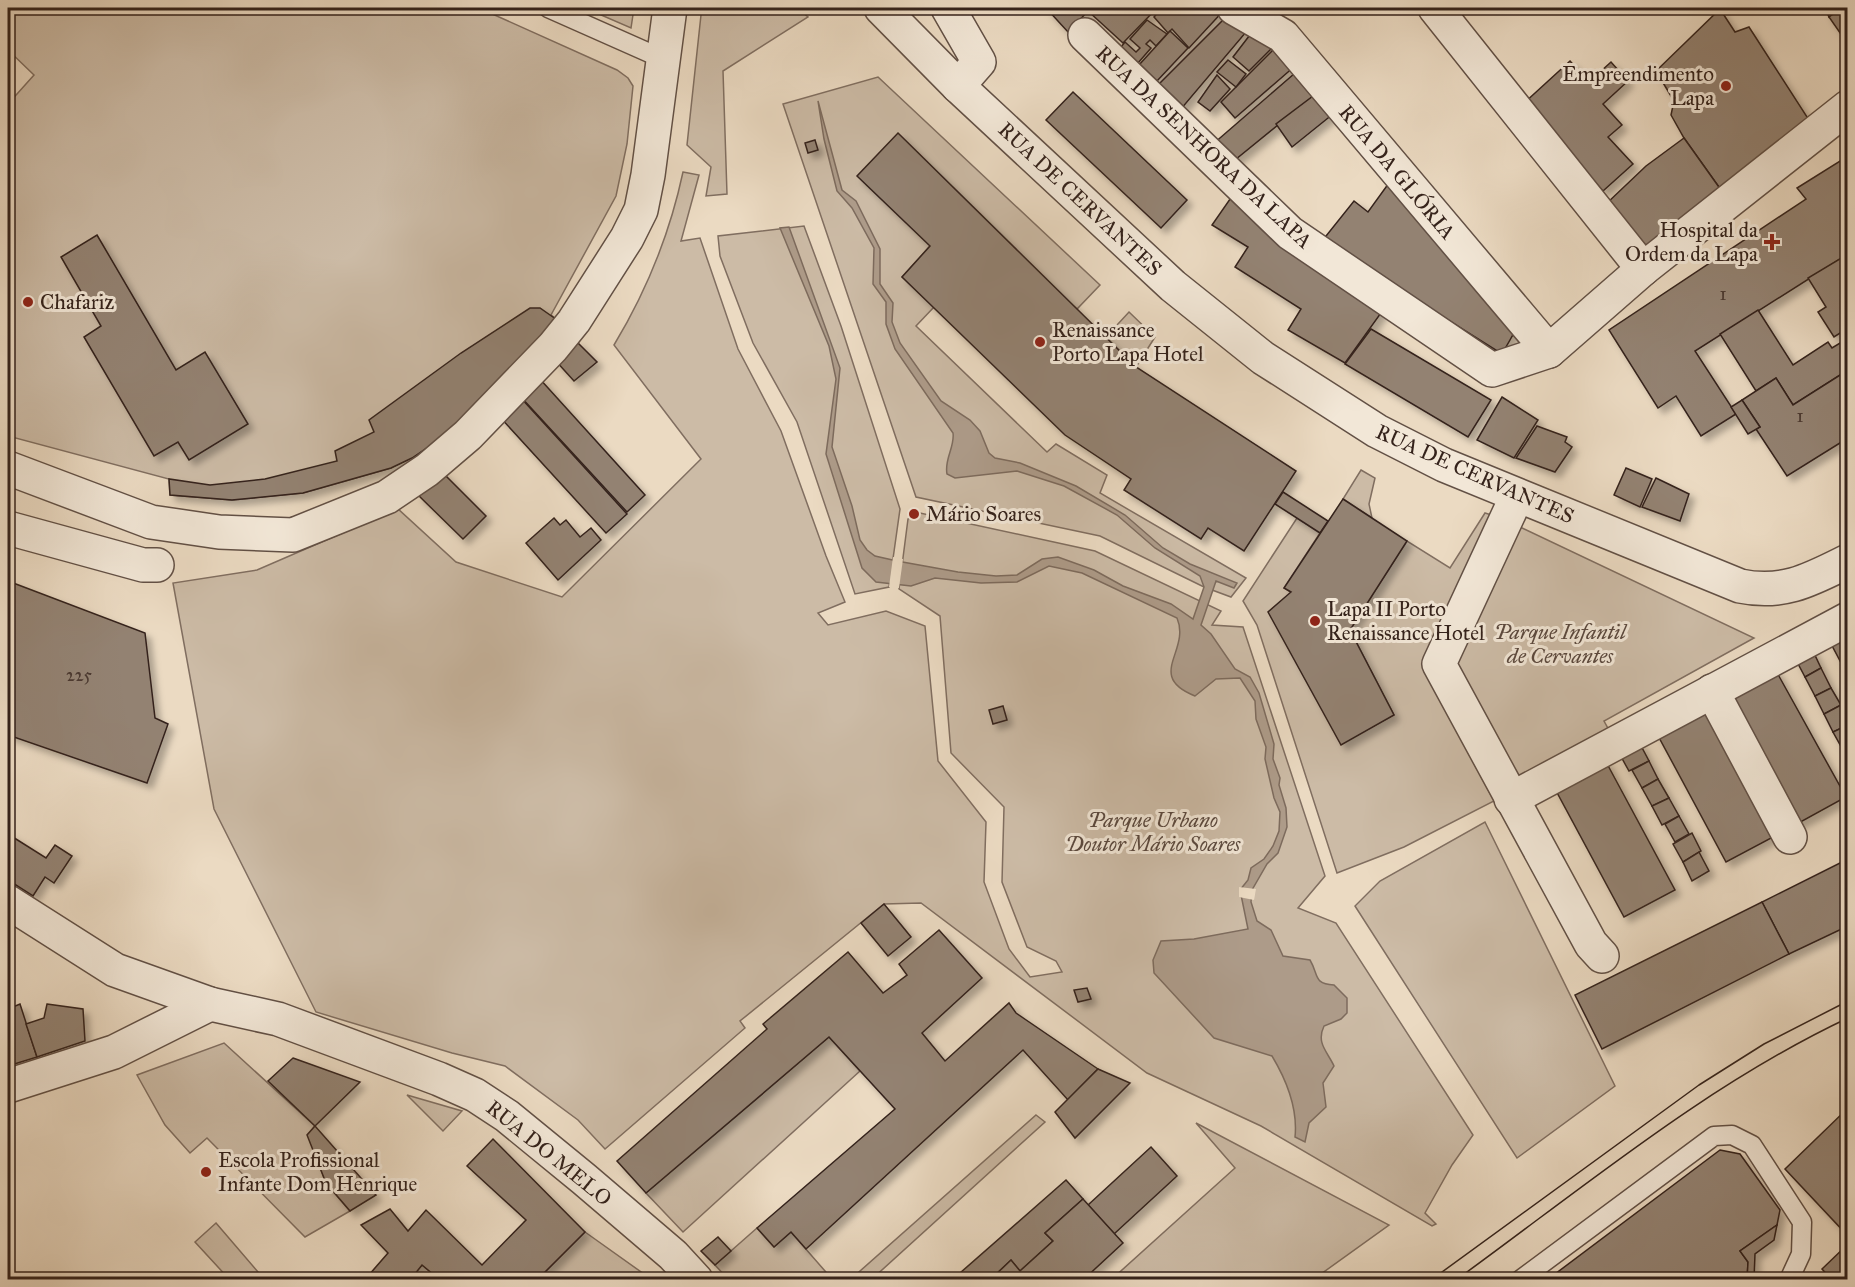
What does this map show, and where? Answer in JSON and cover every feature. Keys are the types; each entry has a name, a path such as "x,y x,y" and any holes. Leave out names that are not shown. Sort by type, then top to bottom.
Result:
{"street":[{"path":"8,468 151,522 219,532 293,535 326,524 387,497 427,470 468,435 553,346 603,277 641,210 648,175 670,8"},
{"name":"RUA DE CERVANTES","path":"881,8 958,86 1173,286 1263,358 1377,431 1444,465 1517,496 1714,577 1751,589 1783,589 1815,578 1848,561"},
{"path":"948,8 979,62 958,86"},
{"name":"RUA DA GLÓRIA","path":"1234,8 1283,36 1549,351"},
{"path":"1436,8 1643,269"},
{"name":"RUA DA SENHORA DA LAPA","path":"1085,35 1290,233 1388,302 1492,370 1549,351 1643,269 1848,106"},
{"path":"1517,496 1439,664 1591,944 1602,956"},
{"path":"8,528 132,563 157,566"},
{"path":"1511,799 1848,619"},
{"path":"1712,691 1790,837"},
{"name":"RUA DO MELO","path":"8,902 115,970 210,1004 278,1019 439,1079 475,1095 507,1116 584,1179 673,1256 696,1280"},
{"path":"8,1086 114,1052 210,1004"}],"lane":[{"path":"548,8 663,59"},
{"path":"1520,1280 1714,1136 1732,1135 1752,1145 1802,1222 1801,1254 1789,1280"}],"green space":[{"path":"8,8 479,8 617,70 628,78 633,86 627,144 616,196 551,315 560,322 432,447 391,468 303,493 232,500 170,495 169,479 8,436 8,104 34,75 8,50"},
{"path":"585,8 634,8 631,28"},
{"path":"706,8 797,8 808,17 723,71 727,194 706,196 711,167 687,145 701,15"},
{"path":"878,77 1100,285 1077,309 930,246 902,277 934,307 916,326 1047,452 1056,444 1107,475 1100,493 1246,578 1231,597 1204,587 1100,536 916,497 783,104"},
{"name":"Parque Urbano Doutor Mário Soares","path":"683,172 699,175 681,241 700,238 738,349 781,431 845,602 818,613 828,625 886,611 925,626 938,761 986,822 984,882 1009,949 1030,977 1062,972 1056,961 1027,947 1002,882 1004,807 951,753 940,616 899,589 908,519 920,513 1095,551 1221,611 1212,625 1243,627 1325,876 1298,908 1336,923 1473,1135 1452,1165 1425,1213 1436,1224 1432,1226 1261,1126 1147,1073 921,903 884,904 740,1021 745,1028 605,1149 578,1120 505,1066 452,1053 316,1012 214,809 173,583 257,570 398,509 456,562 562,597 701,459 614,345 656,262 678,195"},
{"path":"804,226 841,326 900,509 889,587 855,594 797,422 753,343 720,256 718,236"},
{"path":"1129,312 1155,337 1136,367 1106,337"},
{"path":"1361,470 1375,478 1369,504 1372,518 1343,499"},
{"path":"1485,513 1495,516 1424,669 1494,801 1404,847 1337,873 1257,625 1243,601 1297,518 1320,533 1284,588 1291,592 1341,744 1394,715 1350,630 1407,541 1450,568"},
{"name":"Parque Infantil de Cervantes","path":"1518,526 1754,638 1604,721 1610,732 1518,780 1455,660"},
{"path":"1485,822 1615,1086 1517,1158 1355,906 1380,881"},
{"path":"829,1037 860,1071 683,1232 646,1193"},
{"path":"224,1043 315,1126 308,1135 326,1183 350,1211 305,1237 207,1138 190,1153 165,1125 137,1075"},
{"path":"407,1095 462,1111 443,1131"},
{"path":"1036,1115 1045,1122 872,1279 851,1279"},
{"path":"1196,1123 1389,1225 1314,1279 1112,1279 1235,1168"},
{"path":"216,1223 264,1279 229,1279 195,1242"},
{"path":"757,1228 774,1247 791,1232 832,1279 728,1279 715,1265"},
{"path":"585,1232 651,1279 537,1280"},
{"path":"422,1265 440,1280 410,1280"}],"shaded area":[{"path":"818,101 842,190 856,201 880,249 880,284 893,303 892,322 900,343 941,401 970,420 980,431 989,453 995,458 1020,463 1076,486 1125,515 1163,548 1190,564 1237,583 1234,588 1216,581 1201,625 1211,634 1235,669 1250,677 1259,693 1274,744 1273,759 1280,778 1279,785 1286,808 1287,827 1278,853 1267,864 1252,890 1251,902 1257,921 1271,930 1283,956 1310,960 1320,981 1334,985 1347,998 1347,1013 1341,1019 1324,1026 1322,1032 1323,1047 1334,1066 1323,1083 1326,1107 1309,1123 1305,1142 1295,1137 1293,1105 1272,1056 1214,1038 1154,973 1153,960 1161,941 1194,939 1248,929 1240,890 1248,880 1251,868 1264,859 1273,846 1279,831 1280,812 1274,798 1265,759 1266,747 1256,719 1255,701 1240,678 1216,679 1195,696 1180,688 1173,680 1171,671 1179,641 1180,630 1177,618 1082,573 1049,566 1017,582 981,583 935,578 911,586 876,582 862,568 826,454 836,379 829,346 780,228 789,227 840,368 832,447 852,506 860,540 867,550 875,556 897,561 996,576 1017,575 1042,559 1058,557 1094,570 1123,586 1171,604 1193,619 1204,587 1200,576 1155,548 1117,515 1064,486 1017,471 955,478 947,474 953,433 895,349 886,324 886,302 873,284 874,248 852,208 837,191 824,139"}],"pier":[{"path":"893,557 903,559 899,588 889,587"},
{"path":"1239,887 1256,889 1254,900 1239,897"}],"building":[{"path":"1046,8 1091,8 1068,32"},
{"path":"1091,8 1157,8 1123,43 1088,11"},
{"path":"1162,8 1226,8 1189,48 1172,29 1168,33 1154,17"},
{"path":"1825,8 1842,8 1829,17"},
{"path":"1842,8 1848,8 1848,38 1845,40 1829,17"},
{"name":"Empreendimento Lapa","path":"1720,9 1735,32 1749,27 1809,120 1721,190 1684,138 1671,115 1674,101 1656,71"},
{"path":"1232,11 1252,25 1181,109 1158,85"},
{"path":"1147,20 1167,34 1156,46 1150,40 1146,44 1151,48 1138,63 1121,47 1125,42 1136,52 1140,48 1130,39"},
{"path":"1256,27 1279,41 1249,71 1233,57"},
{"path":"1170,31 1188,48 1157,81 1139,65"},
{"path":"1279,44 1295,66 1235,118 1221,102"},
{"path":"1228,60 1246,74 1236,87 1217,72"},
{"path":"1570,61 1589,82 1611,62 1628,81 1603,104 1622,125 1608,137 1633,164 1603,191 1523,104"},
{"path":"1302,67 1321,90 1230,164 1213,144"},
{"path":"1217,75 1230,89 1210,111 1198,102"},
{"path":"1321,90 1338,110 1292,147 1276,124"},
{"path":"1073,92 1187,200 1161,228 1046,120"},
{"name":"Renaissance Porto Lapa Hotel","path":"898,133 1136,367 1296,471 1244,551 1208,528 1201,539 1124,490 1131,479 1065,435 902,277 930,246 857,176"},
{"path":"1684,138 1721,190 1649,253 1606,204 1646,166"},
{"path":"815,140 818,150 808,153 805,143"},
{"path":"1848,156 1848,254 1695,351 1736,414 1701,436 1676,396 1658,408 1609,330 1806,199 1797,188"},
{"path":"1394,176 1519,324 1502,354 1322,241 1354,201 1368,212"},
{"path":"1237,189 1386,306 1345,363 1288,330 1301,309 1235,267 1248,247 1212,225"},
{"path":"97,235 176,370 205,352 248,424 189,460 178,442 154,456 84,337 101,326 61,257"},
{"path":"1848,254 1848,328 1834,337 1818,312 1826,307 1808,278"},
{"path":"530,308 540,308 560,322 465,422 412,458 391,468 303,493 232,500 170,495 169,479 210,485 265,479 337,461 335,451 374,432 369,420 461,353"},
{"path":"1758,310 1793,365 1828,342 1832,348 1845,340 1848,344 1848,370 1793,405 1776,378 1756,391 1720,334"},
{"path":"1371,329 1491,400 1468,437 1345,364"},
{"path":"576,341 597,362 574,381 555,360"},
{"path":"1848,370 1848,438 1787,476 1756,429 1760,427 1742,400 1776,378 1793,405"},
{"path":"539,378 645,495 627,512 520,396"},
{"path":"520,397 627,514 606,533 499,416"},
{"path":"1502,397 1538,420 1514,458 1477,440"},
{"path":"1742,400 1760,427 1748,434 1731,407"},
{"path":"1537,426 1567,437 1565,442 1572,447 1555,472 1516,458"},
{"path":"1626,468 1652,479 1640,507 1614,495"},
{"path":"440,470 486,516 463,539 417,494"},
{"path":"1656,478 1689,494 1680,521 1642,507"},
{"path":"1283,492 1328,521 1320,533 1275,504"},
{"name":"Lapa II Porto Renaissance Hotel","path":"1343,499 1407,541 1350,630 1394,715 1341,745 1268,612 1291,592 1284,588"},
{"path":"554,518 560,525 566,520 580,537 591,528 601,540 558,580 526,543"},
{"path":"8,581 145,633 155,718 168,724 147,783 8,735"},
{"path":"1848,630 1848,676 1829,640"},
{"path":"1812,649 1821,668 1805,677 1795,658"},
{"path":"1821,668 1831,688 1815,696 1805,677"},
{"path":"1775,669 1846,797 1795,825 1726,695"},
{"path":"1831,688 1841,705 1824,714 1815,696"},
{"path":"1706,705 1775,836 1726,862 1656,732"},
{"path":"1841,705 1848,718 1848,725 1833,732 1824,714"},
{"path":"1003,706 1007,720 993,724 989,710"},
{"path":"1848,725 1848,748 1843,750 1833,732"},
{"path":"1639,742 1649,761 1629,771 1619,753"},
{"path":"1605,760 1675,890 1624,917 1554,787"},
{"path":"1649,761 1658,779 1642,788 1632,770"},
{"path":"1658,779 1669,798 1652,806 1642,788"},
{"path":"1669,798 1679,816 1662,825 1652,806"},
{"path":"1679,816 1689,834 1675,842 1665,824"},
{"path":"1692,833 1701,851 1683,862 1673,844"},
{"path":"8,834 46,858 55,845 72,856 54,883 45,877 33,896 8,880"},
{"path":"1699,852 1709,871 1692,881 1683,862"},
{"path":"1848,859 1848,926 1789,954 1762,902"},
{"path":"1762,902 1789,954 1602,1049 1575,995"},
{"path":"884,904 911,937 888,956 861,923"},
{"path":"939,930 982,978 922,1033 945,1061 1009,1003 1016,1013 1098,1069 1068,1100 1023,1050 806,1249 791,1232 774,1247 757,1228 895,1109 829,1037 646,1193 617,1161 767,1029 763,1024 848,952 883,993 907,975 899,964"},
{"path":"1087,988 1091,999 1078,1002 1074,990"},
{"path":"20,1004 37,1057 8,1066 8,1009"},
{"path":"47,1004 83,1009 85,1041 37,1057 26,1024 44,1018"},
{"path":"293,1058 360,1082 315,1126 268,1081"},
{"path":"1098,1069 1130,1083 1075,1138 1055,1112"},
{"path":"1848,1108 1848,1236 1785,1169"},
{"path":"315,1126 376,1195 350,1211 326,1183 307,1135"},
{"path":"493,1139 585,1232 537,1280 440,1280 422,1265 410,1280 372,1280 368,1276 388,1253 361,1225 390,1209 408,1231 426,1210 482,1265 526,1220 467,1166"},
{"path":"1151,1147 1177,1176 1114,1234 1088,1205"},
{"path":"1720,1150 1740,1154 1780,1210 1777,1225 1740,1251 1748,1262 1747,1280 1547,1280"},
{"path":"1066,1180 1083,1199 1045,1233 1053,1241 1020,1271 1011,1260 990,1280 952,1280"},
{"path":"1083,1199 1123,1243 1083,1280 990,1280 1011,1260 1020,1271 1053,1241 1045,1233"},
{"path":"1777,1225 1774,1240 1755,1254 1754,1280 1747,1280 1748,1262 1740,1251"},
{"path":"718,1237 731,1251 715,1265 701,1251"},
{"path":"1848,1244 1848,1280 1832,1280 1822,1269"}],"tram line":[{"path":"1431,1280 1699,1085 1764,1044 1848,1001"},
{"path":"1456,1280 1598,1174 1695,1106 1745,1074 1848,1018"}],"place":[{"name":"Empreendimento Lapa","path":"1726,86"},
{"name":"Hospital da Ordem da Lapa","path":"1772,242"},
{"name":"Chafariz","path":"28,302"},
{"name":"Renaissance Porto Lapa Hotel","path":"1040,342"},
{"name":"Mário Soares","path":"914,514"},
{"name":"Lapa II Porto Renaissance Hotel","path":"1315,621"},
{"name":"Escola Profissional Infante Dom Henrique","path":"206,1172"}]}
